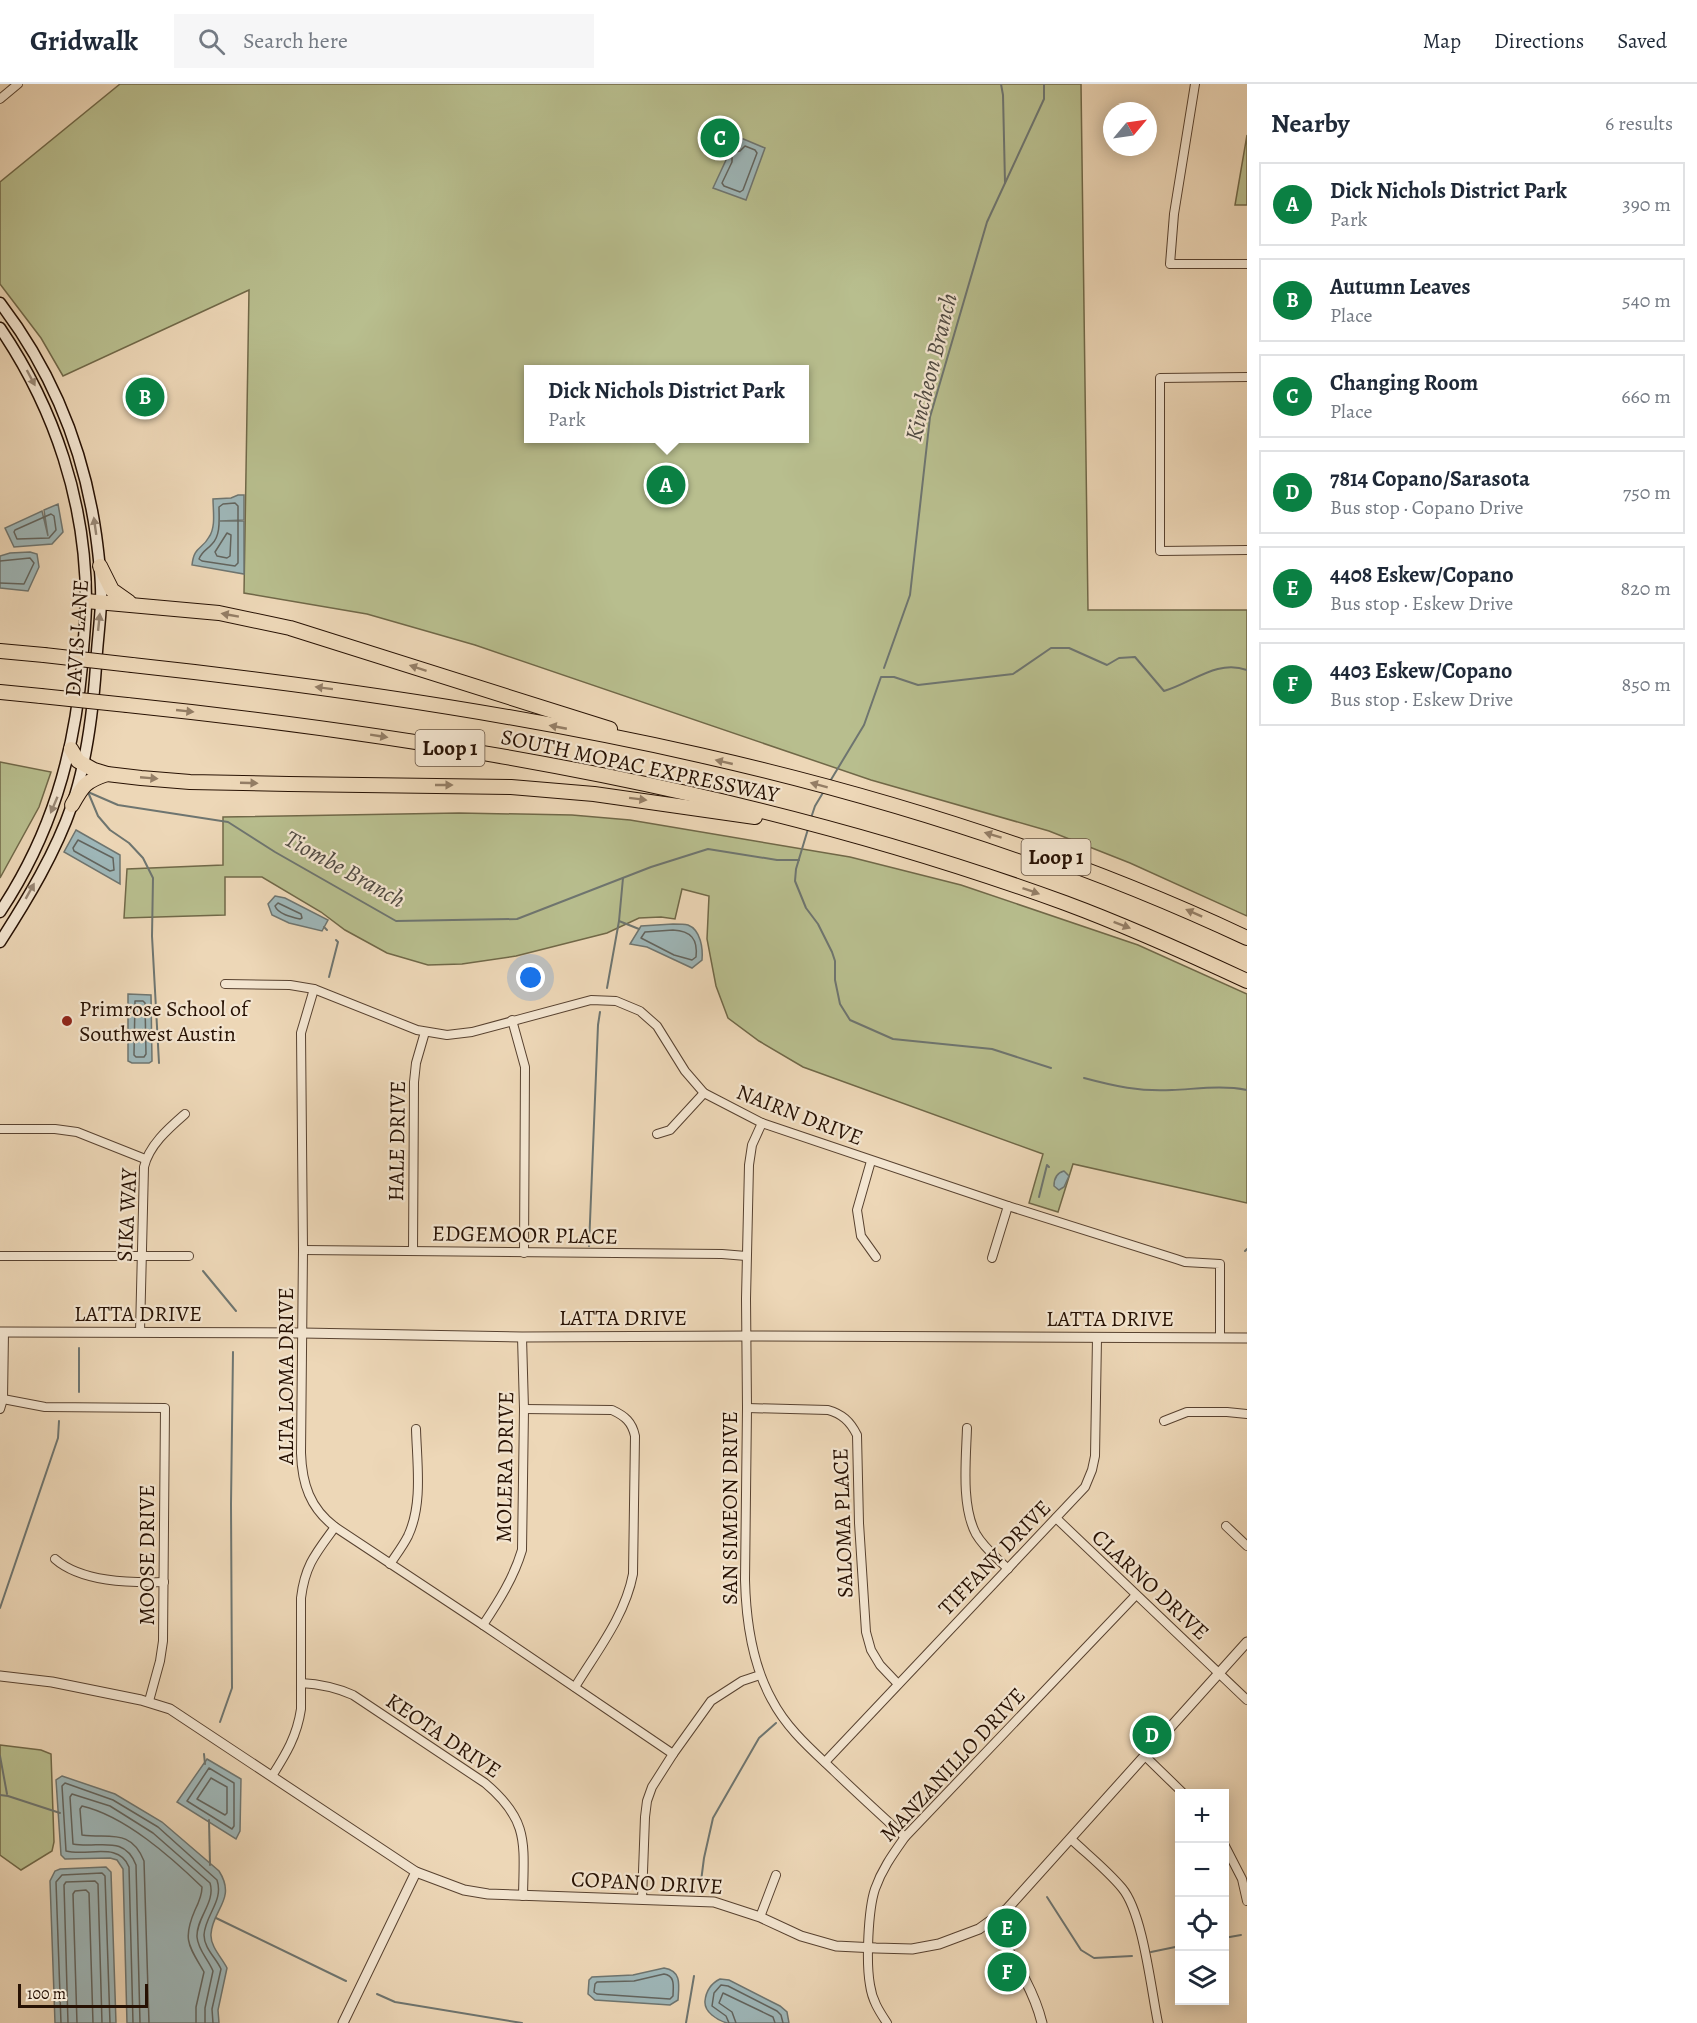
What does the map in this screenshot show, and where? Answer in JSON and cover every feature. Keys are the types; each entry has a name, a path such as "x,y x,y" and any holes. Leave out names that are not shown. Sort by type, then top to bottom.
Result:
{"highway":[{"path":"100,566 111,590 134,605"},
{"path":"86,601 219,613 290,628 616,731 636,741"},
{"name":"SOUTH MOPAC EXPRESSWAY","path":"0,651 391,697 636,741 858,795 992,835 1080,866 1247,938"},
{"name":"SOUTH MOPAC EXPRESSWAY","path":"0,692 256,719 394,738 578,770 767,816 788,818 988,876 1068,904 1138,932 1247,981"},
{"path":"71,748 82,764 107,774 190,782 511,787 606,795 767,816"},
{"path":"72,805 82,786 107,774"}],"main road":[{"name":"DAVIS LANE","path":"0,303 33,350 62,407 84,474 93,513 100,566 101,602 94,684 82,764 72,805 50,855 0,942"},
{"name":"DAVIS LANE","path":"0,328 18,355 47,411 68,470 80,529 86,601 80,682 71,748 59,794 38,843 0,912"},
{"path":"47,411 62,434 75,473 84,474"}],"street":[{"path":"0,99 18,84"},
{"path":"1195,84 1174,214 1170,264 1247,264"},
{"path":"1247,377 1160,378 1160,551 1247,550"},
{"name":"NAIRN DRIVE","path":"225,984 290,985 314,989 425,1032 447,1035 591,1000 616,1001 640,1011 657,1026 685,1071 704,1093 762,1123 871,1161 1185,1262 1221,1264 1220,1338"},
{"name":"ALTA LOMA DRIVE","path":"314,989 301,1033 302,1470 307,1491 315,1507 326,1520 673,1754"},
{"path":"512,1020 525,1067 524,1253"},
{"name":"HALE DRIVE","path":"413,1251 414,1082 416,1063 425,1032"},
{"path":"657,1134 670,1130 704,1093"},
{"name":"SIKA WAY","path":"140,1332 145,1159 165,1132 185,1114"},
{"name":"SAN SIMEON DRIVE","path":"762,1123 752,1145 748,1165 746,1256 745,1601 752,1642 760,1675 782,1717 802,1740 905,1837"},
{"path":"0,1129 55,1129 77,1132 145,1159"},
{"path":"871,1161 857,1210 861,1236 876,1257"},
{"path":"992,1258 1008,1206"},
{"name":"EDGEMOOR PLACE","path":"303,1250 746,1256"},
{"path":"0,1256 189,1256"},
{"path":"0,1408 3,1399 2,1332"},
{"name":"LATTA DRIVE","path":"2,1332 302,1333 522,1337 1247,1338"},
{"name":"MOLERA DRIVE","path":"483,1624 506,1589 522,1550 524,1408 522,1337"},
{"name":"TIFFANY DRIVE","path":"825,1762 1085,1487 1095,1456 1097,1338"},
{"name":"MOOSE DRIVE","path":"3,1399 45,1407 165,1408 162,1651 149,1701"},
{"path":"524,1408 612,1410 628,1420 635,1436 633,1574 630,1590 615,1623 575,1687"},
{"name":"SALOMA PLACE","path":"747,1408 837,1412 852,1426 857,1435 859,1523 866,1632 871,1650 880,1665 898,1684"},
{"path":"1164,1422 1187,1412 1247,1414"},
{"path":"967,1428 969,1517 977,1535 1008,1569"},
{"path":"390,1564 408,1537 414,1514 417,1487 416,1429"},
{"name":"CLARNO DRIVE","path":"1056,1518 1247,1700"},
{"path":"1226,1526 1247,1546"},
{"path":"272,1776 291,1746 298,1728 303,1582 308,1566 336,1527"},
{"path":"55,1559 74,1572 121,1581 164,1582"},
{"name":"MANZANILLO DRIVE","path":"887,2023 877,2007 870,1986 869,1948 871,1902 888,1859 905,1837 1136,1595"},
{"name":"COPANO DRIVE","path":"0,1676 52,1682 149,1701 182,1715 416,1872 464,1890 523,1896 714,1902 760,1917 801,1936 836,1946 912,1948 939,1944 962,1936 991,1922 1007,1909 1247,1642"},
{"path":"642,1899 643,1835 647,1801 652,1787 711,1701 742,1681 760,1675"},
{"name":"KEOTA DRIVE","path":"301,1683 322,1684 353,1695 485,1783 503,1798 512,1811 524,1846 523,1896"},
{"path":"1146,1757 1179,1789"},
{"path":"1071,1839 1122,1888 1132,1905 1158,2023"},
{"path":"1229,1853 1242,1878 1247,1901"},
{"path":"343,2023 416,1872"},
{"path":"760,1917 776,1875"},
{"path":"991,1922 1026,1980 1042,2023"}],"green space":[{"path":"120,84 1081,84 1088,610 1247,610 1247,916 1130,863 1049,831 871,780 475,645 367,614 244,593 249,290 63,376 41,338 0,284 0,182"},
{"path":"1247,135 1247,205 1235,205"},
{"path":"0,762 51,772 39,807 0,878"},
{"path":"459,813 572,815 630,820 850,857 961,885 1138,945 1247,994 1247,1203 1073,1164 1058,1212 1029,1203 1043,1154 803,1067 759,1041 728,1018 716,986 707,939 709,896 682,889 675,919 639,918 607,933 516,956 462,964 428,965 387,953 345,930 321,912 262,877 225,877 225,915 124,918 127,869 223,865 223,817"},
{"path":"0,1745 41,1750 51,1754 54,1842 52,1851 21,1870 0,1855"}],"water":[{"path":"741,138 765,148 746,200 713,188 726,160 723,158 731,143 737,146"},
{"path":"244,495 244,520 220,521 244,521 244,574 192,565 196,551 213,529 213,499 231,498"},
{"path":"58,504 63,532 52,544 14,547 5,528 42,511 48,536 44,510"},
{"path":"30,552 37,554 39,567 28,591 0,588 0,556"},
{"path":"76,830 120,855 120,884 64,852"},
{"path":"275,896 285,898 328,920 322,931 289,923 272,915 268,904"},
{"path":"688,925 698,935 702,960 692,968 647,947 630,944 641,926"},
{"path":"128,994 151,995 152,1061 149,1063 128,1061"},
{"path":"1064,1171 1069,1176 1064,1187 1059,1190 1054,1186 1054,1181 1057,1175"},
{"path":"207,1759 241,1779 240,1831 236,1839 177,1802"},
{"path":"62,1776 115,1794 162,1822 219,1871 224,1881 225,1897 212,1926 211,1938 227,1968 218,2010 219,2023 127,2023 123,1869 117,1860 110,1858 65,1859 61,1855 56,1780"},
{"path":"106,1867 111,1872 116,2023 55,2023 50,1881 55,1871 60,1869"},
{"path":"664,1968 674,1972 678,1980 678,2000 670,2005 595,2000 588,1994 589,1980 592,1977 633,1975"},
{"path":"720,1979 729,1980 780,2006 787,2012 789,2023 727,2023 715,2018 707,2009 705,2001 710,1988"}],"waterway":[{"path":"1001,84 1005,183"},
{"name":"Kincheon Branch","path":"884,668 910,595 930,417 987,222 1044,99 1044,84"},
{"path":"829,783 864,725 881,677 894,677 918,685 1013,674 1051,648 1069,648 1107,665 1119,658 1135,657 1164,691 1215,670 1236,667 1247,670"},
{"name":"Kincheon Branch","path":"811,818 824,791"},
{"name":"Tiombe Branch","path":"88,792 118,805 228,822 275,852 396,921 517,919 651,867 708,849 777,860 799,860"},
{"path":"88,792 98,816 110,830 129,843 143,858 153,878 152,936 159,1063"},
{"name":"Kincheon Branch","path":"808,829 796,869 795,881 806,908 818,924 832,952 840,1004 850,1020 893,1039 992,1049 1051,1068"},
{"path":"607,988 619,921 623,878"},
{"path":"619,921 639,929"},
{"path":"324,927 327,930"},
{"path":"329,977 338,942 336,940"},
{"path":"589,1246 600,1012"},
{"name":"Kincheon Branch","path":"1084,1078 1117,1086 1149,1090 1219,1088 1247,1090"},
{"path":"1039,1197 1047,1165 1049,1167"},
{"path":"203,1271 236,1311"},
{"path":"79,1348 79,1392"},
{"path":"220,1722 232,1688 233,1352"},
{"path":"0,1608 58,1438 59,1421"},
{"path":"700,1889 713,1818 759,1738 776,1723"},
{"path":"204,1754 205,1764"},
{"path":"0,1756 7,1794"},
{"path":"0,1795 60,1813"},
{"path":"209,1820 210,1865"},
{"path":"1047,1897 1081,1950 1094,1958 1132,1956"},
{"path":"216,1918 346,1981"},
{"path":"1229,1937 1241,1935"},
{"path":"1151,1952 1175,1947"},
{"path":"686,2023 694,1976"},
{"path":"377,1994 395,2002 522,2023"}],"place":[{"name":"Changing Room","path":"720,138"},
{"name":"Autumn Leaves","path":"145,397"},
{"name":"Dick Nichols District Park","path":"666,485"},
{"name":"Primrose School of Southwest Austin","path":"67,1021"},
{"name":"7814 Copano/Sarasota","path":"1152,1735"},
{"name":"4408 Eskew/Copano","path":"1007,1928"},
{"name":"4403 Eskew/Copano","path":"1007,1972"}]}
